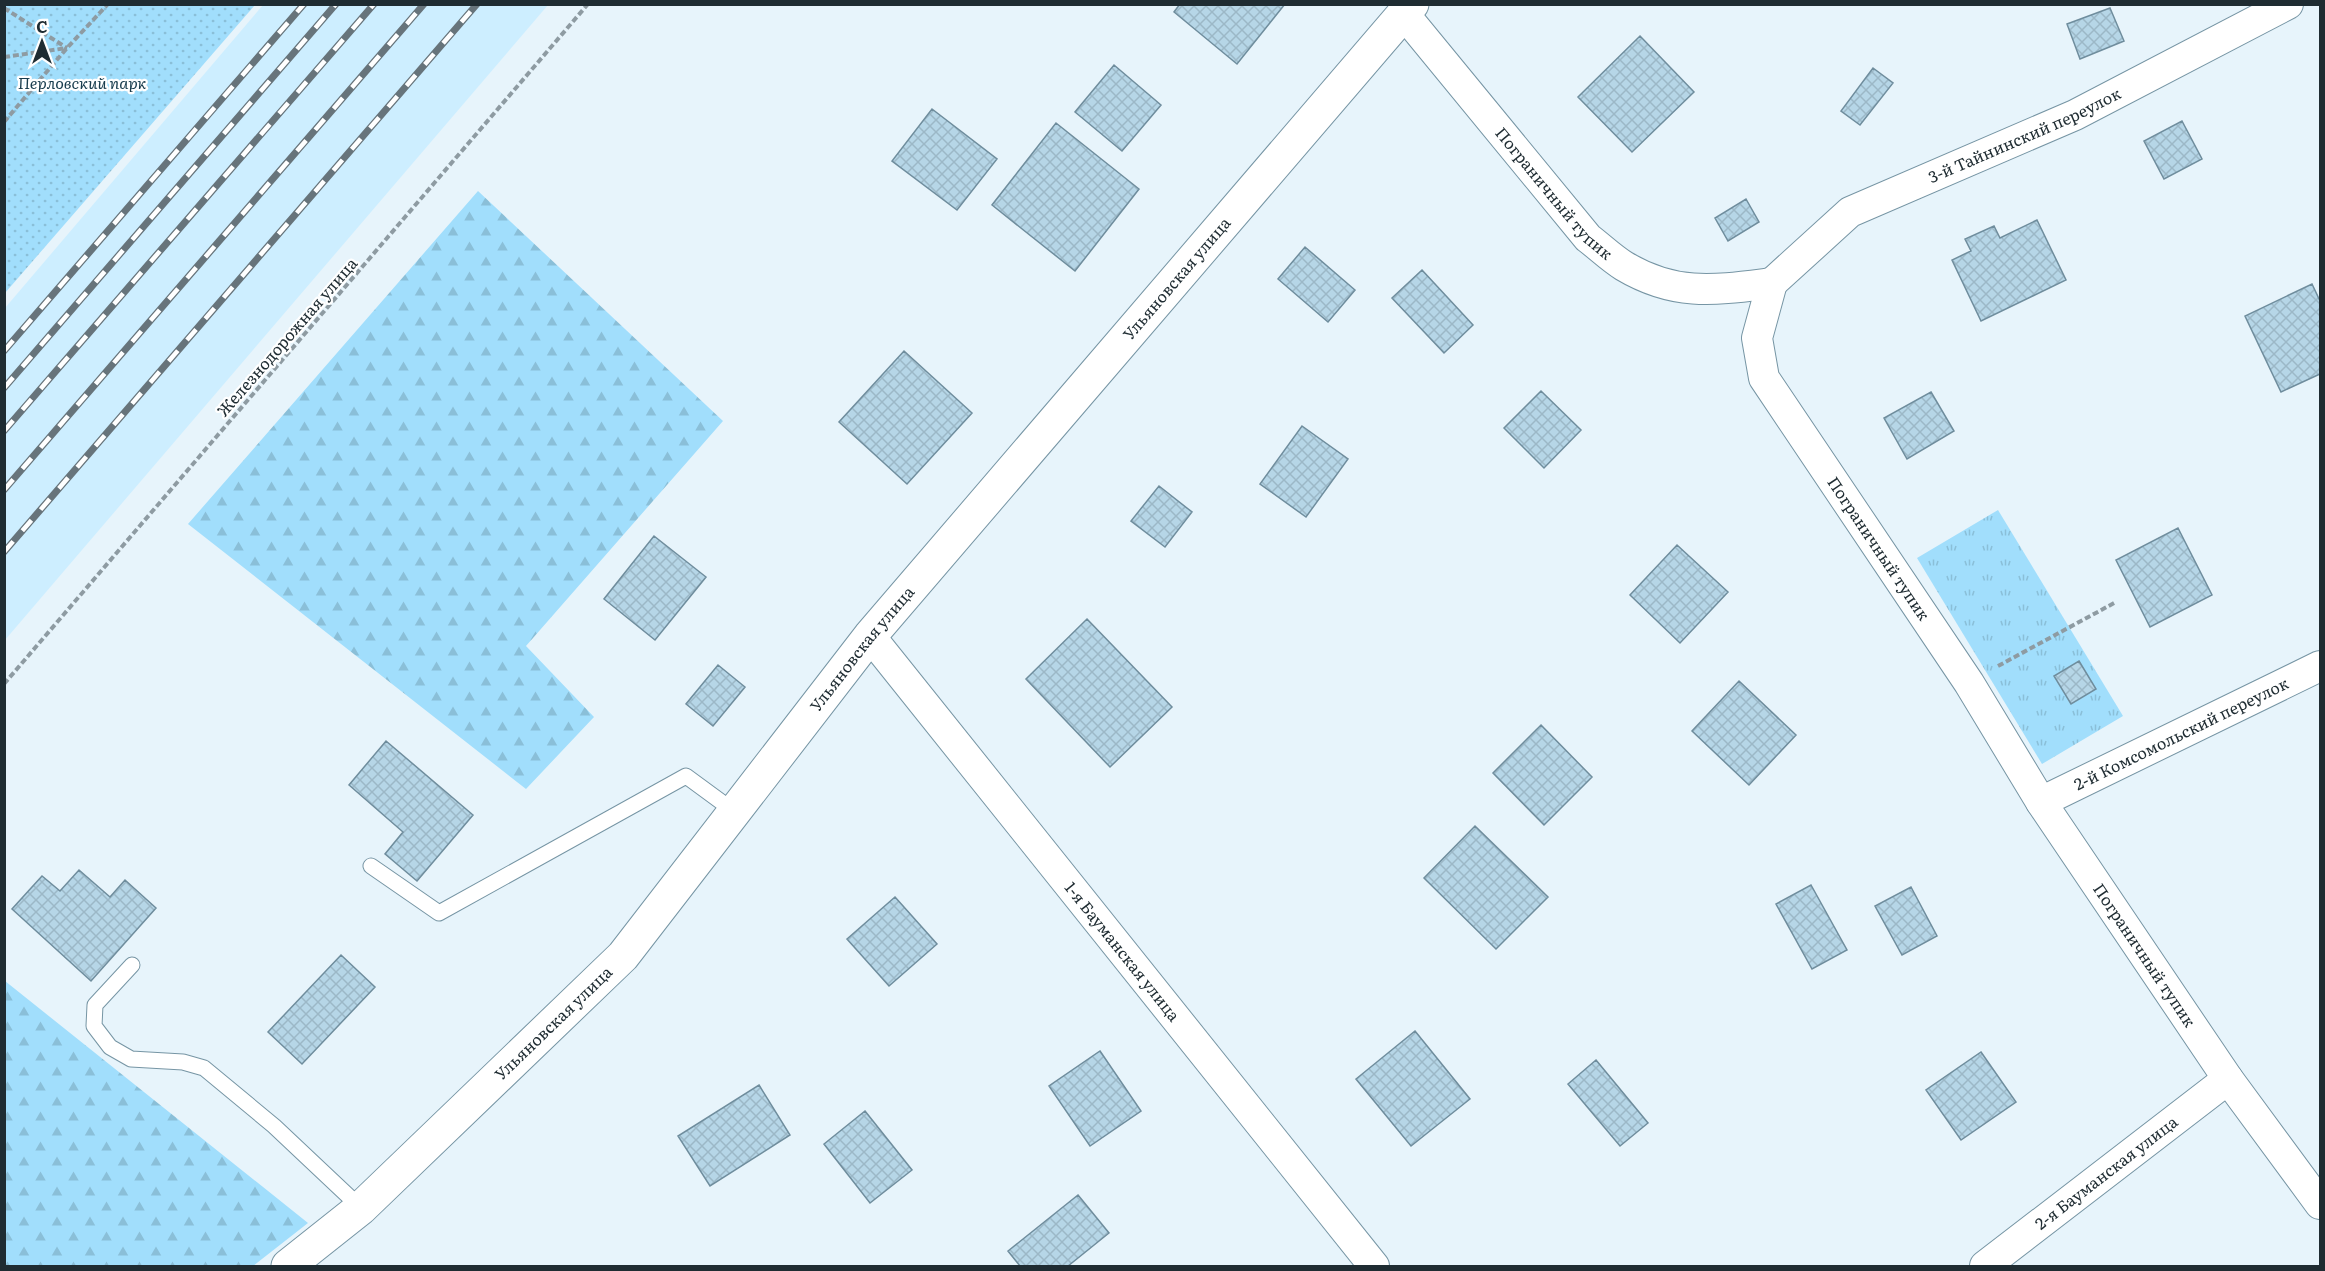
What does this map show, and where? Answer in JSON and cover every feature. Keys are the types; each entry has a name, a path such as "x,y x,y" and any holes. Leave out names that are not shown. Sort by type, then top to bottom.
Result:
{"street":[{"name":"3-й Тайнинский переулок","path":"1772,283 1850,212 2075,115 2288,4"},
{"name":"Пограничный тупик","path":"1408,9 1588,238 1624,266 1668,286 1715,291 1772,283 1757,338 1764,378 1969,682 2041,802 2228,1079 2320,1204"},
{"name":"Ульяновская улица","path":"288,1266 361,1208 623,956 870,636 1408,9"},
{"name":"1-я Бауманская улица","path":"870,636 1374,1266"},
{"name":"2-й Комсомольский переулок","path":"2041,802 2320,666"},
{"name":"2-я Бауманская улица","path":"1985,1266 2228,1079"}],"lane":[{"path":"371,866 439,913 686,776 735,812"},
{"path":"132,966 95,1005 93,1026 110,1047 131,1059 183,1062 204,1068 274,1126 361,1208"}],"path":[{"path":"4,122 108,4"},
{"name":"Железнодорожная улица","path":"4,684 588,4"},
{"path":"4,8 68,48"},
{"path":"4,57 68,48"},
{"path":"1969,682 2116,602"}],"shaded area":[{"path":"263,5 548,5 5,640 5,308"}],"green space":[{"name":"Перловский парк","path":"4,5 255,5 5,293"},
{"path":"478,191 723,421 526,646 594,717 526,789 188,524"},
{"path":"1998,510 2123,716 2042,764 1917,558"},
{"path":"5,981 308,1223 253,1266 5,1266"}],"building":[{"path":"1180,4 1285,4 1237,64 1174,12"},
{"path":"2110,8 2124,41 2080,59 2067,24"},
{"path":"1640,36 1694,92 1632,152 1578,97"},
{"path":"1114,65 1161,105 1122,151 1075,112"},
{"path":"1873,68 1893,83 1860,125 1841,111"},
{"path":"932,109 997,159 957,210 892,161"},
{"path":"2182,121 2202,159 2164,179 2144,141"},
{"path":"1056,123 1139,189 1075,271 992,205"},
{"path":"1746,199 1759,222 1728,241 1715,218"},
{"path":"2037,220 2066,280 1981,321 1952,260 1971,251 1965,239 1994,226 2000,238"},
{"path":"1305,247 1355,290 1328,322 1278,279"},
{"path":"1422,270 1473,325 1444,353 1392,298"},
{"path":"2312,284 2320,301 2320,374 2281,392 2245,316"},
{"path":"904,351 972,413 907,484 839,422"},
{"path":"1541,391 1581,430 1544,468 1504,428"},
{"path":"1931,392 1954,431 1907,459 1884,418"},
{"path":"1302,426 1348,459 1306,517 1260,484"},
{"path":"1159,486 1192,512 1165,547 1131,521"},
{"path":"2178,528 2212,595 2150,627 2116,560"},
{"path":"654,536 706,577 655,640 604,599"},
{"path":"1677,545 1728,592 1680,643 1630,595"},
{"path":"1087,619 1172,707 1110,767 1026,679"},
{"path":"2079,661 2096,689 2071,704 2054,676"},
{"path":"718,665 745,687 713,726 686,704"},
{"path":"1739,681 1796,735 1749,785 1692,731"},
{"path":"1541,725 1592,777 1544,825 1493,773"},
{"path":"386,741 473,815 417,881 385,854 403,832 349,785"},
{"path":"1475,826 1548,897 1496,949 1424,878"},
{"path":"79,870 110,897 125,880 156,908 91,981 12,909 42,876 60,891"},
{"path":"1811,885 1847,950 1812,969 1776,904"},
{"path":"1911,887 1937,936 1902,955 1875,906"},
{"path":"895,897 937,944 889,986 847,939"},
{"path":"341,955 375,987 302,1064 268,1032"},
{"path":"1415,1031 1470,1099 1411,1146 1356,1079"},
{"path":"1100,1051 1141,1111 1090,1146 1049,1086"},
{"path":"1981,1052 2016,1102 1961,1140 1926,1090"},
{"path":"1596,1060 1648,1123 1620,1146 1568,1084"},
{"path":"759,1085 790,1135 710,1186 678,1136"},
{"path":"865,1111 912,1170 870,1203 824,1144"},
{"path":"1078,1195 1109,1233 1068,1266 1020,1266 1008,1251"}],"railway":[{"path":"4,351 304,4"},
{"path":"4,388 336,4"},
{"path":"4,431 374,4"},
{"path":"4,490 424,4"},
{"path":"4,552 477,4"}]}
